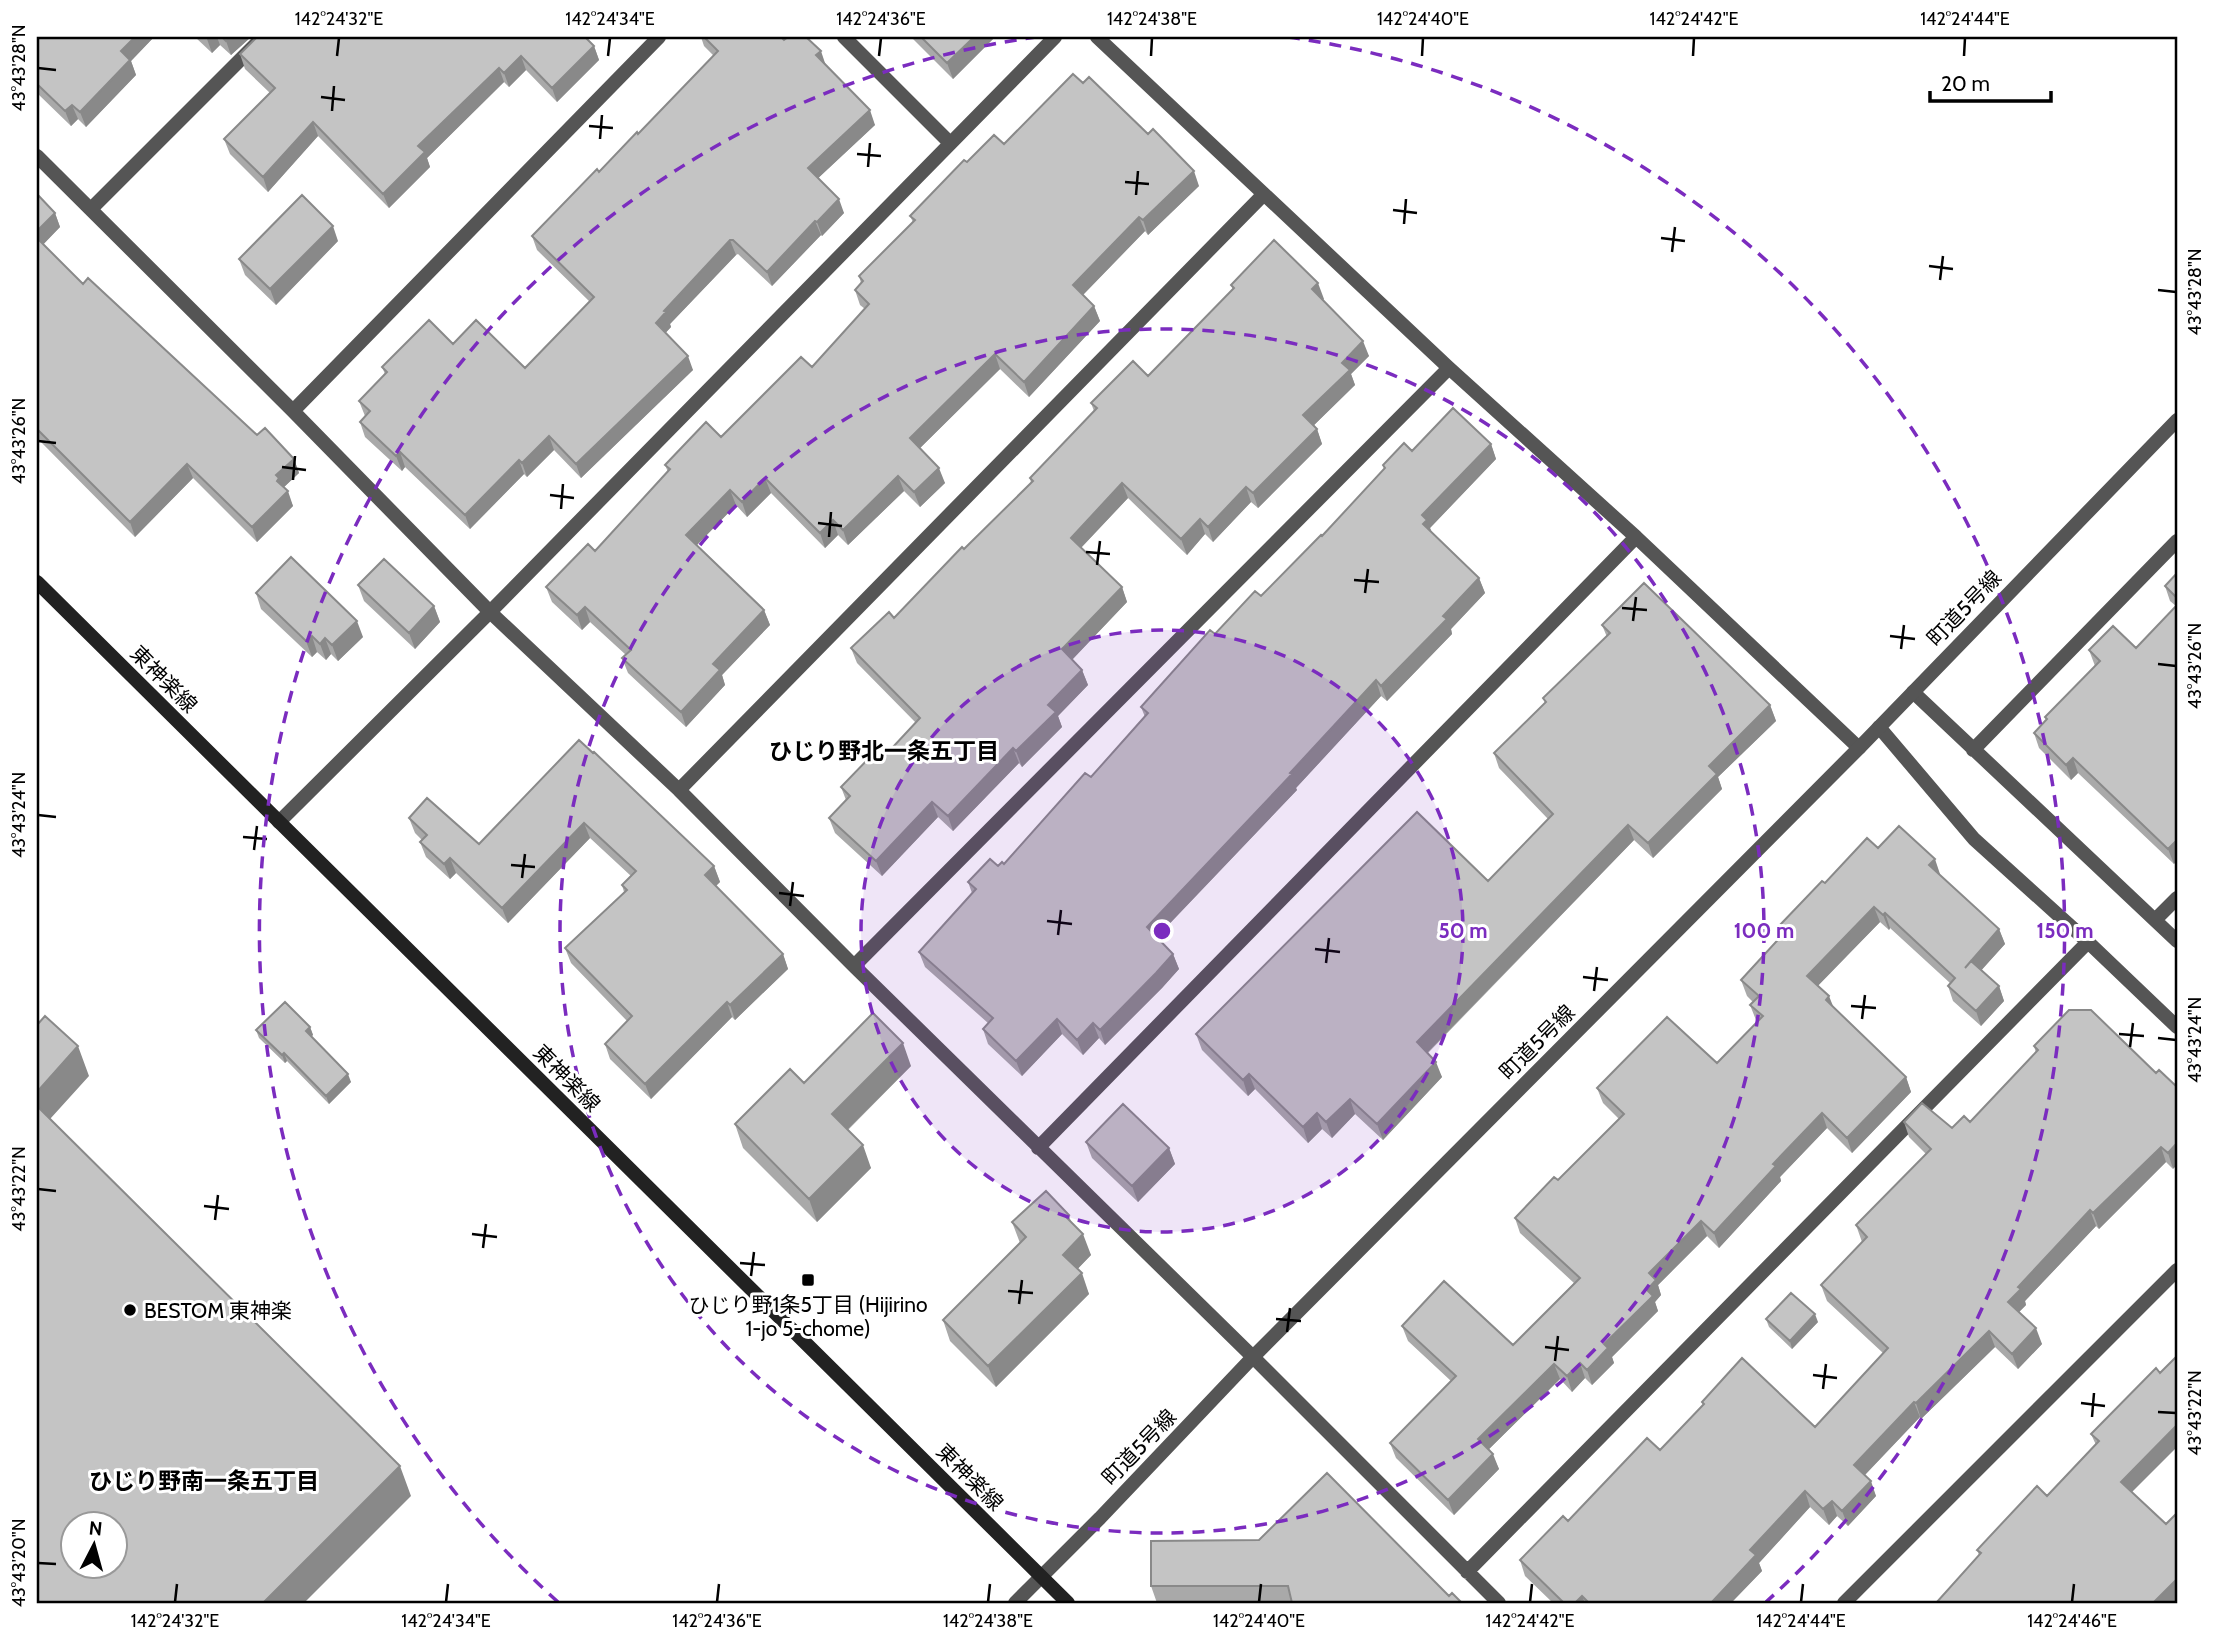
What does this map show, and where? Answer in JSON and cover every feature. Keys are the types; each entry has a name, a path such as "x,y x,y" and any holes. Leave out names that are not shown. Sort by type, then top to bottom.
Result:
{"main road":[{"name":"東神楽線","path":"37,582 1068,1603"}],"street":[{"path":"91,209 263,37"},
{"path":"293,411 659,37"},
{"path":"844,37 949,142"},
{"path":"279,822 490,612 1055,37"},
{"path":"1097,37 1449,368 1636,537 1859,748"},
{"path":"37,156 490,612 679,790 1038,1149 1254,1357 1499,1603"},
{"path":"679,790 1264,194"},
{"path":"854,966 1449,368"},
{"name":"町道5号線","path":"1015,1603 1254,1357 1859,748 2177,421"},
{"path":"1038,1149 1636,537"},
{"path":"1973,750 2177,541"},
{"path":"1913,692 2177,941"},
{"path":"1879,727 1974,839 2177,1027"},
{"path":"2155,920 2177,898"},
{"path":"1467,1572 2088,942"},
{"path":"1844,1603 2177,1270"}],"building":[{"path":"37,37 135,37 121,51 130,60 80,112 72,105 65,111 37,84"},
{"path":"257,37 585,37 594,46 552,88 521,56 504,73 499,68 418,146 425,152 383,194 313,122 263,177 224,139 275,88 240,54"},
{"path":"704,37 781,37 784,40 788,37 806,37 821,51 816,55 870,110 808,168 839,199 767,272 730,240 656,323 688,356 576,464 549,436 522,463 519,460 465,515 400,452 396,456 360,422 370,411 359,401 387,372 382,367 429,320 453,344 476,320 525,368 594,297 532,236 597,169 599,172 637,132 638,134 718,51"},
{"path":"921,37 974,37 947,63"},
{"path":"1073,74 1083,83 1089,77 1148,134 1153,129 1194,171 1143,220 1139,217 1073,285 1094,306 1024,382 995,354 910,438 939,468 914,492 898,476 843,530 833,520 820,533 765,478 742,502 730,490 686,535 764,610 713,664 720,670 681,712 622,658 631,650 585,607 577,615 546,587 588,544 595,551 670,469 665,465 706,422 721,437 801,357 812,367 869,304 855,290 863,281 859,276 915,220 910,216 964,160 967,162 994,135 1004,144"},
{"path":"37,194 55,213 37,231"},
{"path":"302,195 333,226 270,289 239,259"},
{"path":"37,238 83,284 88,278 257,435 265,428 294,459 276,475 279,478 277,481 288,491 252,527 187,464 130,522 37,429"},
{"path":"1274,240 1318,283 1312,289 1363,341 1342,363 1350,370 1303,415 1317,429 1253,493 1246,487 1208,527 1200,519 1181,539 1122,483 1071,538 1122,587 1062,649 1082,670 1048,705 1056,712 1016,751 1013,748 948,816 932,802 876,861 829,818 850,796 841,787 872,755 879,762 920,718 851,648 889,612 894,618 962,547 964,549 1033,481 1030,478 1097,408 1091,403 1133,361 1148,376 1234,288 1231,285"},
{"path":"1453,408 1491,444 1422,515 1427,520 1423,524 1479,578 1443,616 1447,619 1381,686 1376,680 1290,773 1292,774 1147,927 1173,954 1156,973 1100,1030 1093,1023 1077,1040 1057,1019 1016,1061 983,1029 993,1018 919,952 976,889 968,882 990,859 998,866 1002,862 1004,864 1085,773 1091,777 1148,713 1141,707 1210,630 1215,634 1255,591 1261,596 1322,536 1385,468 1383,465 1404,443 1412,451"},
{"path":"291,557 357,621 332,645 325,638 320,644 312,636 306,641 256,593"},
{"path":"384,559 434,606 409,633 358,585"},
{"path":"2177,573 2177,598 2165,586"},
{"path":"1644,583 1770,705 1709,766 1717,774 1648,843 1628,825 1417,1042 1436,1062 1377,1124 1350,1099 1326,1122 1317,1113 1303,1127 1249,1074 1243,1080 1196,1034 1417,812 1488,881 1553,814 1494,753 1546,702 1543,698 1610,633 1602,625"},
{"path":"2177,605 2177,840 2168,849 2073,758 2066,765 2034,733 2047,719 2045,717 2100,661 2089,650 2113,626 2136,648"},
{"path":"579,740 714,866 705,875 783,954 730,1005 727,1002 645,1084 605,1044 632,1016 565,948 627,890 622,885 636,871 584,823 502,908 450,858 444,864 420,842 427,835 409,818 427,798 479,844"},
{"path":"1899,826 1935,859 1929,865 1999,929 1971,961 1999,986 1976,1011 1948,986 1955,978 1885,913 1883,915 1874,907 1807,976 1829,996 1826,1000 1906,1077 1847,1138 1822,1113 1773,1164 1776,1166 1714,1233 1701,1221 1649,1273 1656,1280 1647,1290 1653,1296 1604,1344 1608,1348 1587,1370 1580,1363 1567,1376 1554,1364 1478,1439 1493,1454 1448,1500 1390,1443 1456,1376 1402,1326 1444,1281 1513,1345 1580,1278 1515,1218 1554,1177 1558,1180 1624,1114 1597,1088 1667,1017 1717,1063 1763,1016 1750,1005 1759,996 1741,980 1785,932 1779,926 1822,881 1825,883 1867,838 1878,848"},
{"path":"285,1002 310,1027 306,1031 348,1074 326,1096 284,1053 282,1055 256,1030"},
{"path":"2069,1010 2091,1010 2156,1073 2159,1070 2177,1087 2177,1143 2168,1153 2161,1147 2093,1213 2090,1210 2018,1287 2021,1289 2008,1302 2036,1328 2012,1354 1989,1331 1916,1403 1914,1402 1854,1465 1871,1481 1842,1511 1832,1501 1823,1509 1805,1491 1750,1550 1756,1555 1711,1603 1589,1603 1582,1596 1575,1603 1564,1603 1520,1560 1563,1516 1568,1521 1647,1438 1660,1450 1704,1404 1702,1402 1742,1358 1815,1427 1888,1348 1821,1285 1867,1237 1856,1225 1931,1149 1904,1122 1922,1103 1952,1128 1964,1116 1970,1122 2038,1050 2034,1046"},
{"path":"873,1013 903,1043 832,1114 863,1145 809,1199 735,1124 790,1069 804,1083"},
{"path":"45,1016 78,1046 37,1092 37,1025"},
{"path":"1123,1104 1169,1148 1132,1186 1086,1142"},
{"name":"BESTOM 東神楽","path":"37,1106 400,1466 263,1603 37,1603"},
{"path":"1046,1191 1083,1234 1063,1255 1082,1273 988,1366 943,1320 1026,1237 1012,1222"},
{"path":"1791,1293 1815,1314 1790,1341 1766,1319"},
{"path":"2177,1356 2177,1425 2121,1482 2166,1524 2177,1513 2177,1579 2153,1603 1936,1603 1981,1553 1977,1550 2037,1486 2047,1496 2099,1441 2091,1434 2156,1368 2160,1373"},
{"path":"1327,1473 1449,1596 1452,1593 1462,1603 1292,1603 1288,1586 1151,1586 1151,1541 1259,1540"}],"place":[{"name":"ひじり野1条5丁目 (Hijirino 1-jo 5-chome)","path":"808,1280"},
{"name":"BESTOM 東神楽","path":"130,1310"}],"district":[{"name":"ひじり野北一条五丁目","path":"884,751"},
{"name":"ひじり野南一条五丁目","path":"204,1481"}]}
